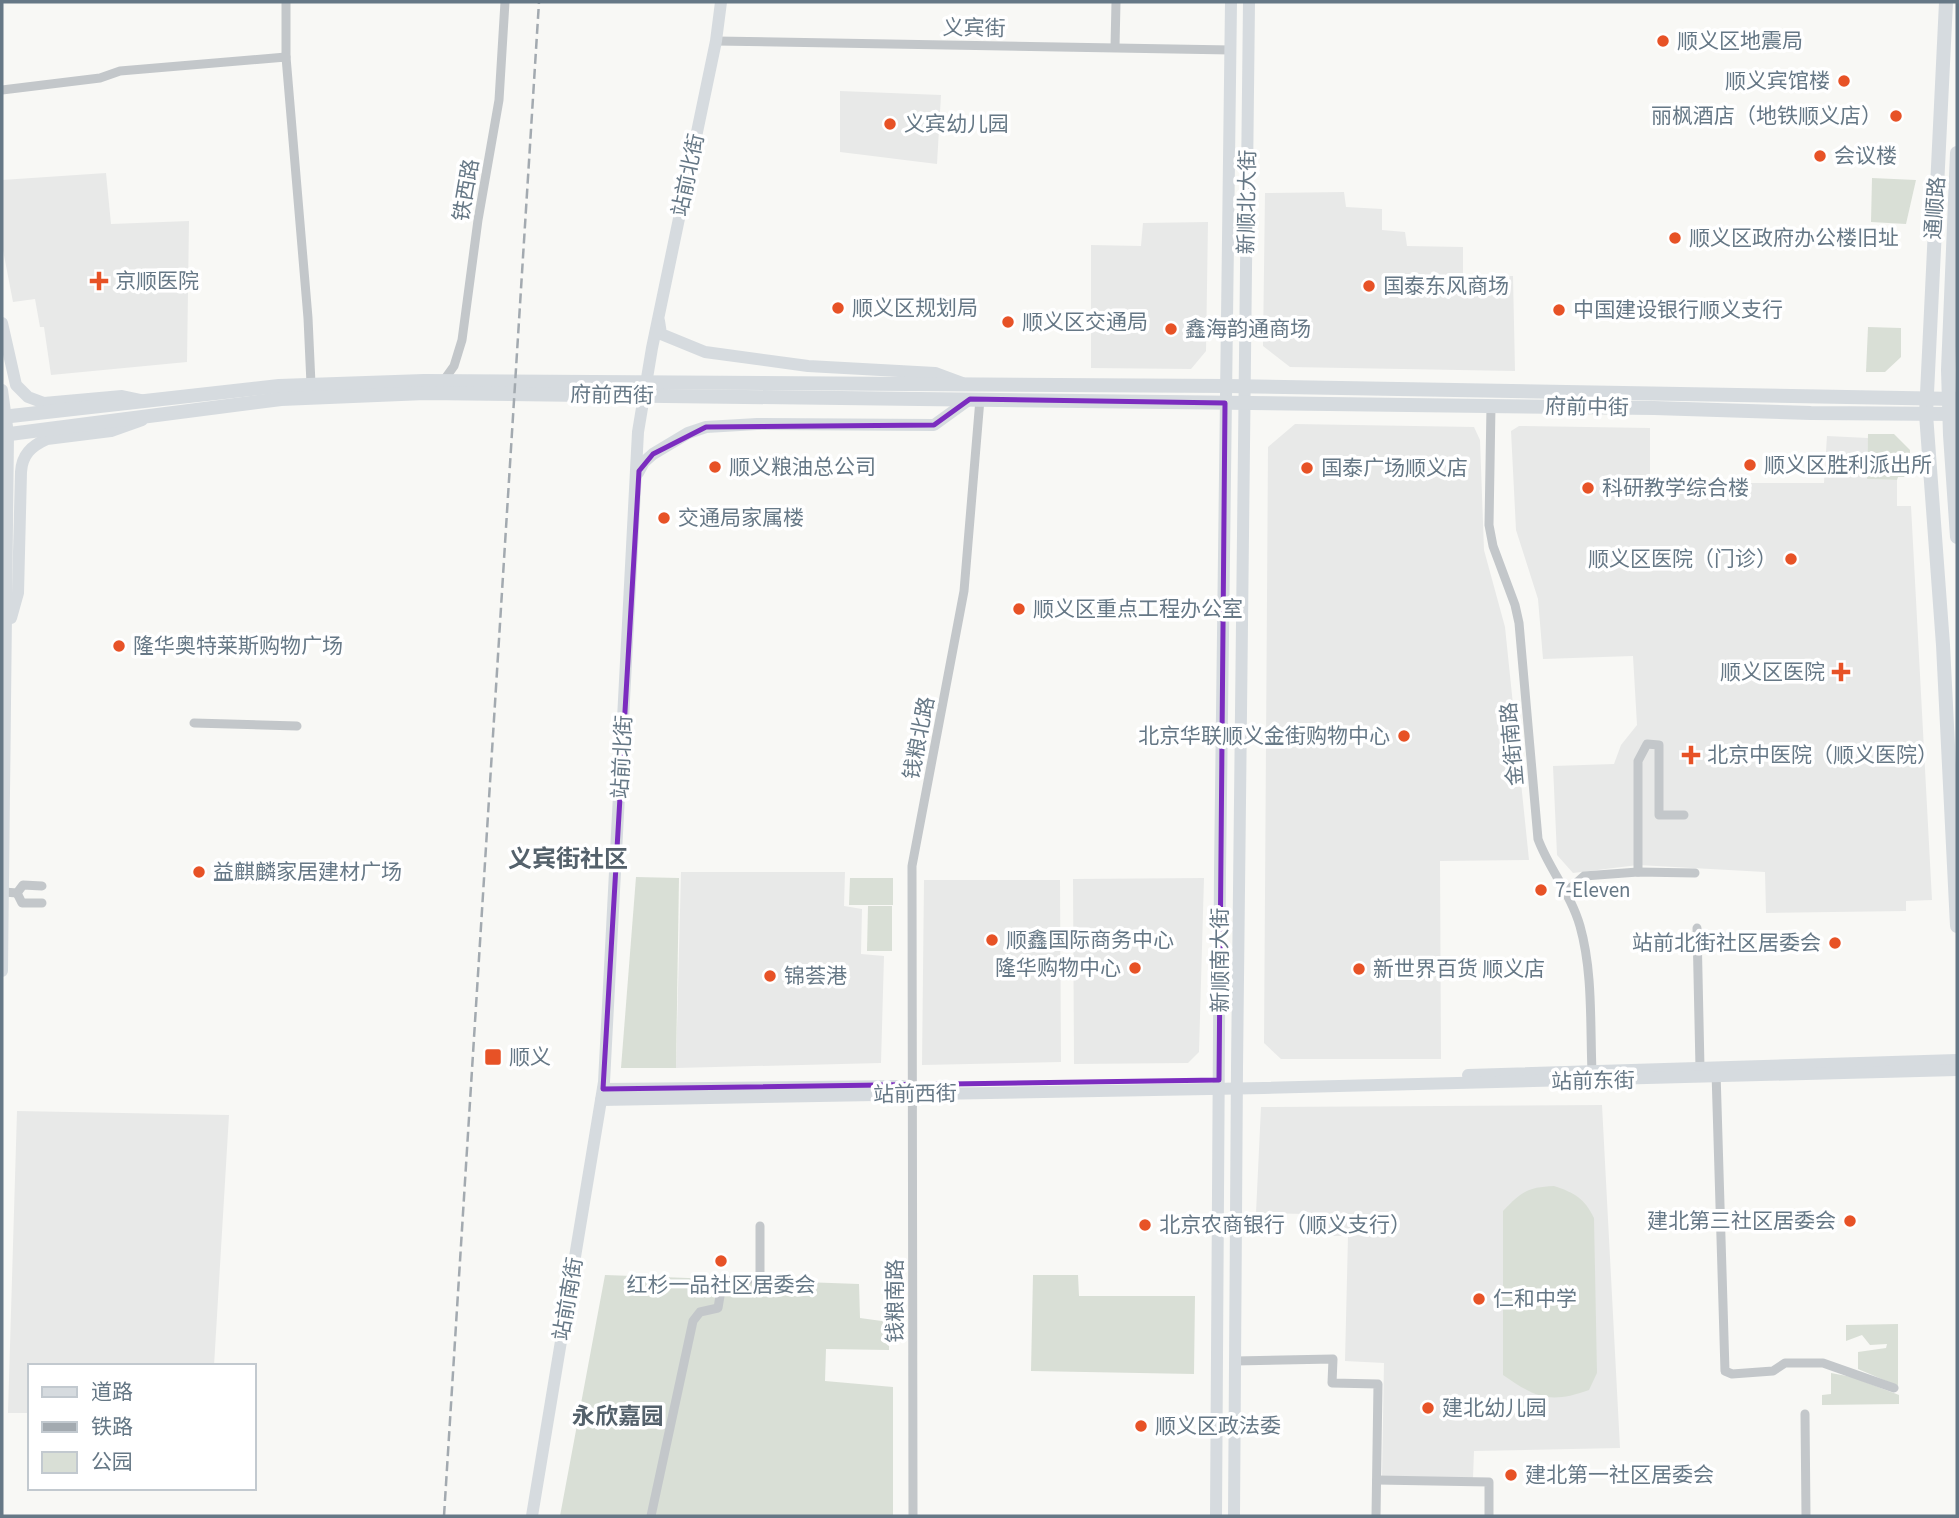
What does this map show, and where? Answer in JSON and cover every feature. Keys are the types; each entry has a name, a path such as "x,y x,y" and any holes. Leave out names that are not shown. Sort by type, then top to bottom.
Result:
{"main road":[{"name":"站前北街","path":"603,1090 638,432 658,317 716,41 721,2"},
{"name":"新顺北大街","path":"1225,403 1231,2"},
{"name":"新顺北大街","path":"1244,403 1250,2"},
{"name":"通顺路","path":"1946,2 1926,414 1942,619 1957,926"},
{"path":"1957,153 1953,399 1957,537"},
{"path":"636,486 644,462 653,454 688,433 706,426 934,425 973,395 935,373 808,366 705,352 661,334 658,317"},
{"path":"2,323 16,384 29,397 44,403 122,396 145,401"},
{"name":"府前西街","path":"4,417 311,384 444,380 1225,403"},
{"name":"府前西街","path":"5,435 281,399 378,394 973,395 1226,386"},
{"name":"府前中街","path":"1226,386 1953,399"},
{"path":"2,390 5,435 10,893 2,971"},
{"name":"府前中街","path":"1225,403 1953,414"},
{"name":"新顺南大街","path":"1225,403 1228,1084 1235,1362 1234,1516"},
{"name":"新顺南大街","path":"1216,1516 1244,403"},
{"path":"7,628 18,593 21,472 24,457 37,443 47,439 111,431 148,417"},
{"name":"站前东街","path":"1228,1084 1700,1068 1716,1072 1957,1060"},
{"name":"站前东街","path":"1228,1084 1716,1072 1957,1070"},
{"name":"站前西街","path":"603,1090 913,1090 1228,1084"},
{"name":"站前南街","path":"531,1516 603,1090"}],"street":[{"path":"286,2 286,57 311,384"},
{"name":"铁西路","path":"444,380 454,366 462,340 478,220 499,100 505,2"},
{"path":"1115,47 1116,2"},
{"name":"义宾街","path":"716,41 1231,50"},
{"path":"2,90 100,78 120,71 286,57"},
{"name":"钱粮北路","path":"913,1090 912,866 964,591 973,395"},
{"name":"金街南路","path":"1491,406 1489,525 1493,546 1519,623 1538,839 1543,853 1567,891 1580,925 1587,958 1592,1072"},
{"path":"194,723 297,726"},
{"path":"1638,872 1638,761 1647,744 1660,745 1659,815 1684,815"},
{"path":"1567,891 1584,876 1638,872 1695,873"},
{"path":"42,886 23,886 10,893 22,902 42,903"},
{"path":"1698,928 1700,1068"},
{"path":"1716,1072 1725,1371 1732,1374 1773,1371 1785,1363 1823,1363 1894,1388"},
{"name":"钱粮南路","path":"913,1090 913,1516"},
{"path":"651,1516 693,1321 700,1312 719,1308 722,1284 760,1278 760,1226"},
{"path":"1235,1362 1333,1359 1332,1383 1378,1384 1376,1516"},
{"path":"1805,1414 1807,1516"},
{"path":"1377,1480 1489,1482 1489,1516"}],"highlighted area":[{"path":"970,399 1225,403 1219,1080 603,1089 639,471 653,454 706,427 934,425"}],"shaded area":[{"name":"义宾幼儿园","path":"840,91 941,95 937,164 840,152"},
{"name":"京顺医院","path":"106,173 111,224 189,221 187,362 51,375 44,327 40,327 35,299 13,302 2,245 2,180"},
{"name":"国泰东风商场","path":"1344,192 1346,207 1382,209 1382,230 1405,232 1407,246 1463,247 1463,276 1513,276 1515,371 1290,367 1263,346 1265,193"},
{"path":"1208,222 1206,351 1191,369 1091,368 1091,245 1141,246 1143,223"},
{"path":"1295,424 1474,427 1480,440 1484,550 1505,627 1529,860 1440,861 1441,1059 1281,1059 1264,1043 1268,447"},
{"name":"顺义区医院","path":"1519,426 1650,428 1650,483 1824,483 1827,436 1868,438 1867,479 1897,480 1897,506 1911,506 1932,900 1906,901 1906,911 1766,913 1765,872 1638,865 1573,873 1557,855 1553,766 1614,764 1621,745 1637,725 1633,656 1543,659 1538,599 1516,530 1511,431"},
{"name":"锦荟港","path":"681,872 845,872 844,906 862,909 861,954 884,956 881,1063 676,1068"},
{"name":"隆华购物中心","path":"1204,878 1199,1052 1188,1063 1074,1064 1073,879"},
{"name":"顺鑫国际商务中心","path":"924,880 1060,880 1061,1062 922,1065"},
{"name":"仁和中学","path":"1602,1105 1620,1448 1474,1451 1473,1478 1382,1477 1384,1363 1345,1361 1348,1236 1307,1236 1306,1214 1256,1213 1261,1107"},
{"path":"17,1111 229,1115 214,1364 28,1364 28,1413 8,1413"}],"green space":[{"path":"1872,178 1916,180 1906,224 1871,222"},
{"path":"1868,327 1901,328 1901,357 1885,372 1866,372"},
{"path":"1868,434 1894,434 1910,450 1909,477 1898,477 1897,480 1867,479"},
{"path":"636,877 679,878 676,1068 621,1068"},
{"path":"850,878 893,878 893,905 849,905"},
{"path":"868,906 892,906 892,951 867,951"},
{"path":"1554,1186 1578,1197 1594,1218 1597,1373 1589,1390 1564,1397 1534,1394 1503,1375 1503,1211 1526,1192"},
{"path":"605,1275 859,1284 860,1318 889,1322 889,1350 826,1349 825,1381 893,1387 893,1516 560,1516"},
{"path":"1033,1275 1078,1275 1079,1296 1195,1296 1194,1374 1031,1371"},
{"path":"1898,1324 1898,1386 1858,1369 1858,1352 1886,1348 1887,1344 1870,1345 1862,1335 1846,1341 1846,1325"},
{"path":"1831,1373 1852,1377 1899,1395 1899,1404 1822,1405 1822,1395 1831,1394"}],"railway":[{"path":"444,1516 539,2"}],"place":[{"name":"顺义区地震局","path":"1663,41"},
{"name":"顺义宾馆楼","path":"1844,81"},
{"name":"丽枫酒店（地铁顺义店）","path":"1896,116"},
{"name":"义宾幼儿园","path":"890,124"},
{"name":"会议楼","path":"1820,156"},
{"name":"顺义区政府办公楼旧址","path":"1675,238"},
{"name":"京顺医院","path":"99,281"},
{"name":"国泰东风商场","path":"1369,286"},
{"name":"顺义区规划局","path":"838,308"},
{"name":"中国建设银行顺义支行","path":"1559,310"},
{"name":"顺义区交通局","path":"1008,322"},
{"name":"鑫海韵通商场","path":"1171,329"},
{"name":"顺义区胜利派出所","path":"1750,465"},
{"name":"顺义粮油总公司","path":"715,467"},
{"name":"国泰广场顺义店","path":"1307,468"},
{"name":"科研教学综合楼","path":"1588,488"},
{"name":"交通局家属楼","path":"664,518"},
{"name":"顺义区医院（门诊）","path":"1791,559"},
{"name":"顺义区重点工程办公室","path":"1019,609"},
{"name":"隆华奥特莱斯购物广场","path":"119,646"},
{"name":"顺义区医院","path":"1841,672"},
{"name":"北京华联顺义金街购物中心","path":"1404,736"},
{"name":"北京中医院（顺义医院）","path":"1691,755"},
{"name":"益麒麟家居建材广场","path":"199,872"},
{"name":"7-Eleven","path":"1541,890"},
{"name":"顺鑫国际商务中心","path":"992,940"},
{"name":"站前北街社区居委会","path":"1835,943"},
{"name":"隆华购物中心","path":"1135,968"},
{"name":"新世界百货 顺义店","path":"1359,969"},
{"name":"锦荟港","path":"770,976"},
{"name":"顺义","path":"493,1057"},
{"name":"建北第三社区居委会","path":"1850,1221"},
{"name":"北京农商银行（顺义支行）","path":"1145,1225"},
{"name":"红杉一品社区居委会","path":"721,1261"},
{"name":"仁和中学","path":"1479,1299"},
{"name":"建北幼儿园","path":"1428,1408"},
{"name":"顺义区政法委","path":"1141,1426"},
{"name":"建北第一社区居委会","path":"1511,1475"}],"district":[{"name":"义宾街社区","path":"568,859"},
{"name":"永欣嘉园","path":"618,1416"}]}
